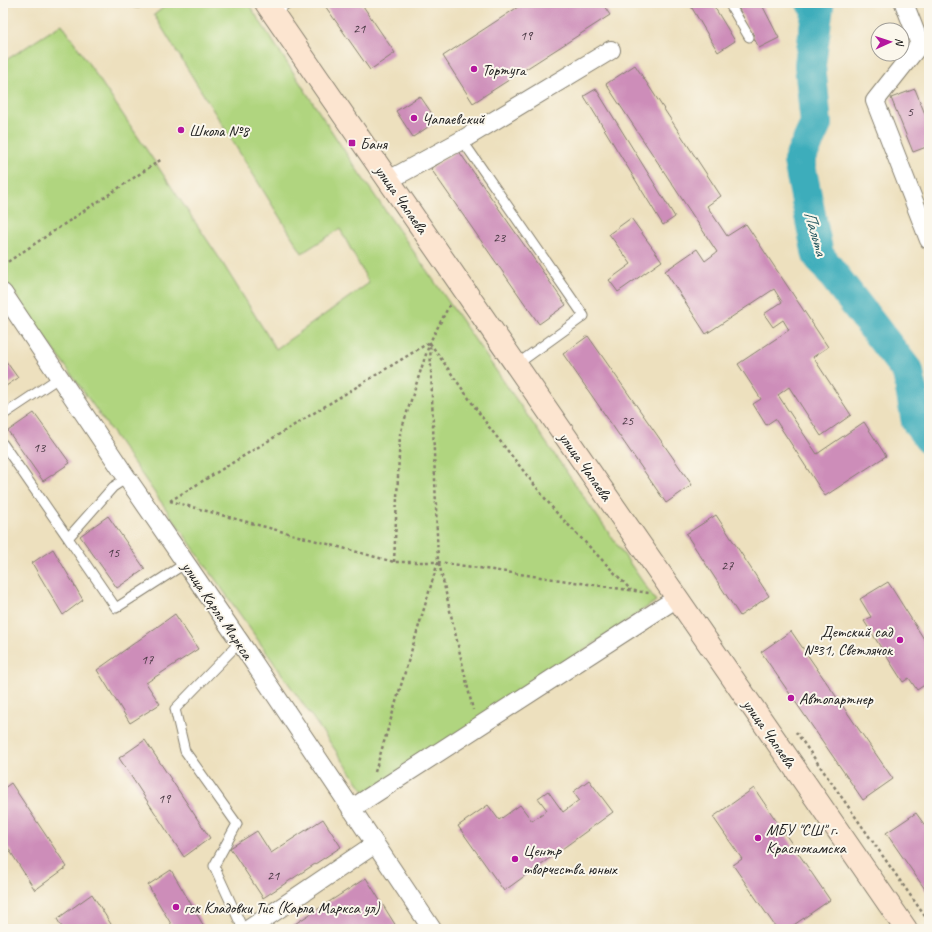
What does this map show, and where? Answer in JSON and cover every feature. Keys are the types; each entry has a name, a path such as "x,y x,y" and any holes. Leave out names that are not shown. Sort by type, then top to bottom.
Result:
{"street":[{"path":"904,3 925,43 875,101 929,240"},
{"name":"улица Чапаева","path":"276,6 389,180 906,929"},
{"path":"389,180 462,140 611,50"},
{"name":"улица Карла Маркса","path":"3,293 127,478 240,642 432,929"},
{"path":"351,809 677,598"},
{"path":"249,929 375,844"}],"lane":[{"path":"730,3 749,37"},
{"path":"462,140 584,316 516,365"},
{"path":"3,415 60,377"},
{"path":"3,444 116,608 186,563"},
{"path":"68,538 113,487 127,478"},
{"path":"240,642 174,709 186,751 237,824 214,866 243,929"}],"path":[{"path":"3,265 162,159"},
{"path":"394,562 400,434 430,342 452,301"},
{"path":"430,342 170,501 394,562 438,562 654,594"},
{"path":"430,342 438,562 478,728"},
{"path":"430,342 489,427 556,511 631,590"},
{"path":"369,798 374,773 438,562"}],"green space":[{"path":"169,3 248,3 355,167 656,601 369,798 3,277 3,62 62,24 220,259 276,349 369,283 340,229 302,253 154,15"}],"building":[{"path":"323,3 361,3 395,53 370,70"},
{"path":"524,3 602,3 610,15 473,103 443,56"},
{"path":"689,3 712,3 735,41 718,52"},
{"path":"736,3 761,3 779,38 759,48"},
{"path":"635,65 721,196 707,206 727,236 746,224 828,347 813,357 851,415 821,436 789,387 778,395 817,454 864,422 886,456 825,496 775,419 766,425 753,404 761,399 738,364 789,330 783,320 773,327 764,314 782,302 774,289 706,334 665,271 697,249 705,261 717,252 606,84"},
{"path":"596,89 675,217 663,225 584,96"},
{"path":"915,89 929,124 929,146 913,152 891,98"},
{"path":"420,96 437,121 413,137 396,111"},
{"path":"458,150 566,305 539,324 431,169"},
{"path":"631,218 662,261 618,292 609,280 631,264 609,234"},
{"path":"588,336 692,485 666,503 563,354"},
{"path":"3,357 18,378 3,388"},
{"path":"34,413 70,463 43,481 8,431"},
{"path":"716,515 769,596 740,616 686,534"},
{"path":"108,516 145,569 117,588 80,536"},
{"path":"53,549 83,600 63,615 32,563"},
{"path":"888,582 929,647 929,682 917,690 909,678 903,682 864,621 871,617 860,599"},
{"path":"175,614 198,649 146,683 160,704 130,723 97,670"},
{"path":"791,631 893,779 863,800 761,652"},
{"path":"145,740 210,838 184,857 119,758"},
{"name":"Центр творчества юных","path":"589,780 613,812 504,891 458,826 488,805 499,820 520,805 532,821 547,810 538,798 548,791 563,812 579,800 573,792"},
{"path":"11,783 67,867 35,890 3,840 3,789"},
{"name":"МБУ \"СШ\" г. Краснокамска","path":"754,788 830,900 788,929 777,929 733,865 742,859 713,817"},
{"path":"916,813 929,831 929,895 886,833"},
{"path":"323,819 341,847 263,898 230,848 257,831 271,853"},
{"name":"гск Кладовки Тис (Карла Маркса ул)","path":"171,870 205,928 174,929 148,885"},
{"path":"366,878 396,926 391,929 287,929"},
{"path":"92,894 114,929 63,929 57,919"}],"waterway":[{"name":"Пальта","path":"812,3 818,6 810,65 816,124 799,161 818,255 908,372 917,422 929,438"}],"place":[{"name":"Тортуга","path":"474,69"},
{"name":"Чапаевский","path":"414,118"},
{"name":"Школа №8","path":"181,130"},
{"name":"Баня","path":"352,143"},
{"name":"Детский сад №31, Светлячок","path":"900,640"},
{"name":"Автопартнер","path":"791,698"},
{"name":"МБУ \"СШ\" г. Краснокамска","path":"758,838"},
{"name":"Центр творчества юных","path":"515,859"},
{"name":"гск Кладовки Тис (Карла Маркса ул)","path":"176,907"}]}
